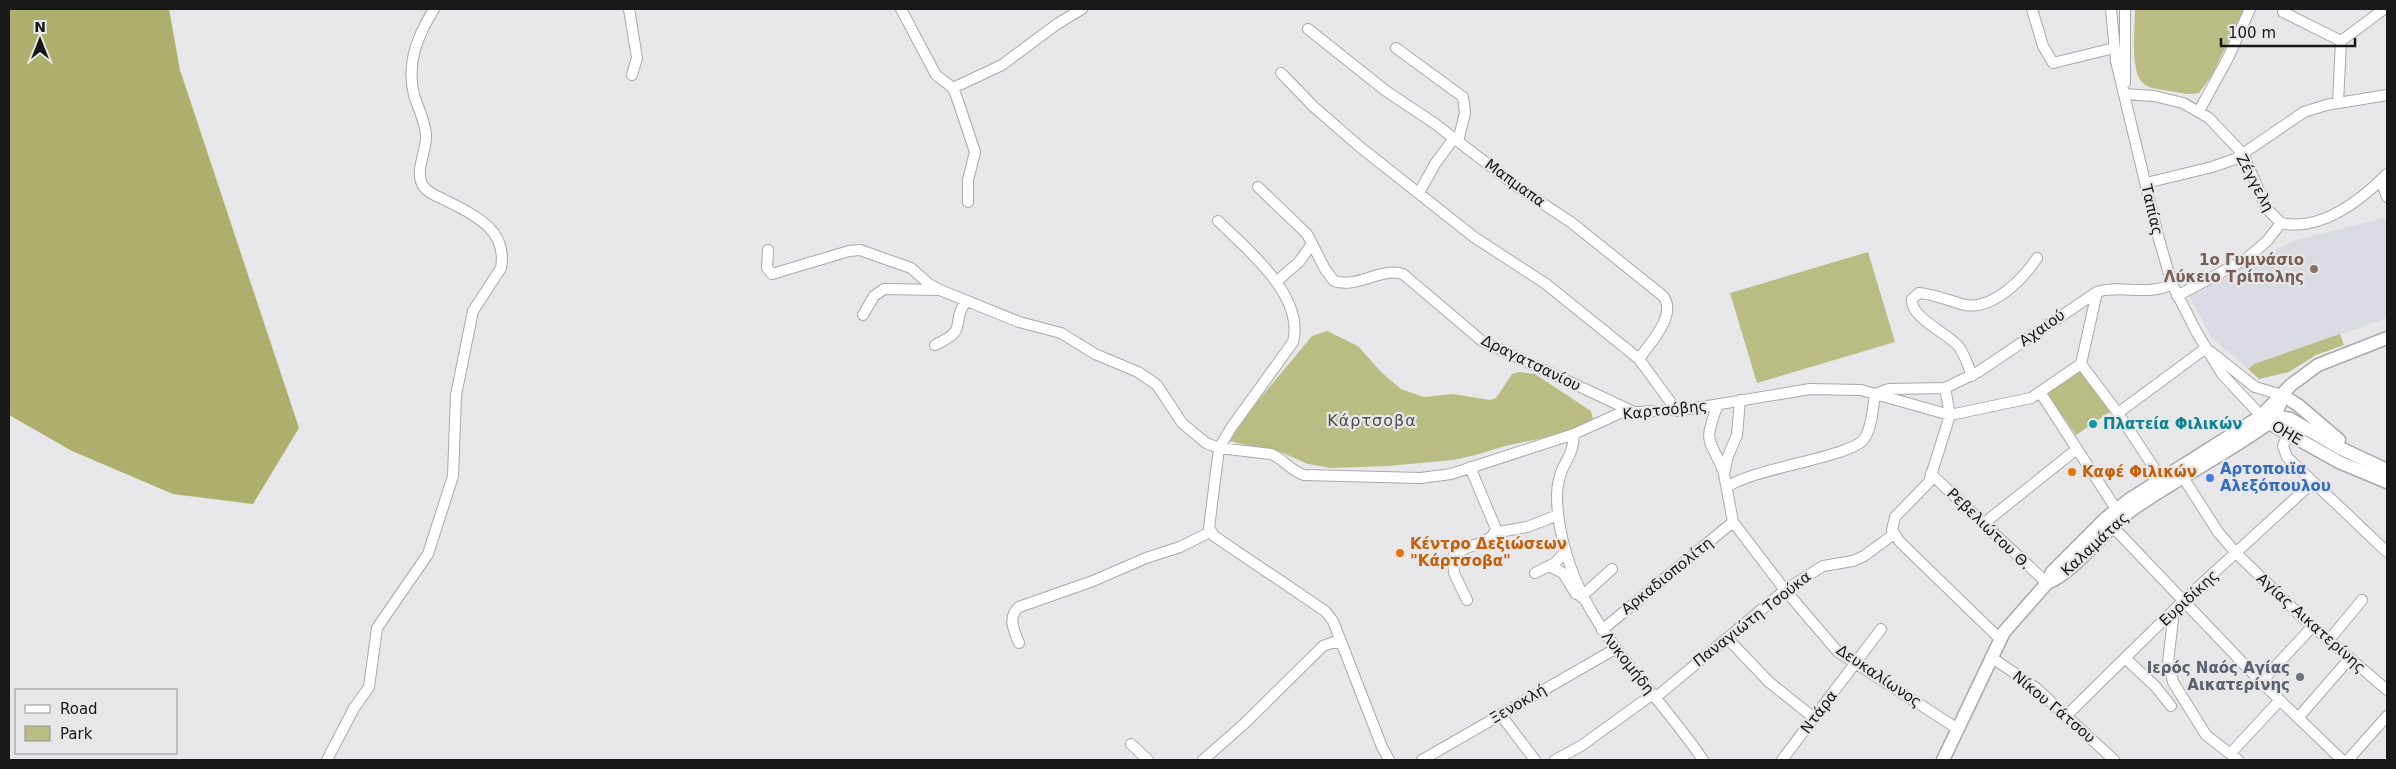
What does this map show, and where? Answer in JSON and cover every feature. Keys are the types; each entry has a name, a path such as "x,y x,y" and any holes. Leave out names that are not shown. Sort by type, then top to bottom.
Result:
{"main road":[{"name":"Καλαμάτας","path":"2047,584 2058,578 2112,526 2133,509 2181,474 2268,418 2282,395 2298,380 2327,359 2387,338"},
{"path":"2282,395 2298,405 2367,462"},
{"name":"ΟΗΕ","path":"2268,418 2288,434 2339,462 2387,482"},
{"name":"ΟΗΕ","path":"2268,418 2290,419 2367,462 2387,470"},
{"name":"Καλαμάτας","path":"1943,760 2000,639 2047,584 2052,572 2116,509 2162,480 2181,474"}],"street":[{"path":"327,760 354,708 369,687 377,628 423,562 432,543 453,476 456,395 473,311 501,268 501,242 494,232 459,207 430,192 422,184 421,169 426,133 414,94 411,63 413,51 434,9"},
{"path":"629,9 636,58 632,75"},
{"path":"901,9 936,75 953,88 975,152 968,180 968,202"},
{"path":"953,88 1002,65 1057,24 1082,9"},
{"path":"2032,9 2043,46 2052,62 2114,48"},
{"path":"2111,9 2114,48 2124,94"},
{"path":"2124,94 2125,9"},
{"path":"2199,111 2228,58 2250,9"},
{"path":"2341,41 2384,9"},
{"path":"2283,12 2341,41"},
{"name":"Μαπμαπα","path":"1308,29 1386,90 1456,139 1515,185 1572,223 1663,296 1667,303 1666,317 1639,359"},
{"path":"2338,103 2341,41"},
{"path":"1396,48 1463,97 1464,121 1456,139 1434,164 1419,192"},
{"path":"1281,73 1314,107 1354,142 1474,237 1546,284 1639,359 1677,411"},
{"name":"Ζέγγελη","path":"2124,94 2167,98 2199,111 2209,118 2243,154 2267,209 2281,223 2303,224 2329,216 2364,196 2384,177"},
{"name":"Ταπίας","path":"2124,94 2172,284 2177,296 2222,374 2268,418"},
{"path":"2146,183 2212,168 2243,154 2304,112 2338,103 2387,95"},
{"path":"2384,177 2387,197"},
{"name":"Δραγατσανίου","path":"1258,187 1292,218 1312,244 1325,269 1334,281 1346,283 1391,272 1403,274 1482,341 1632,411"},
{"path":"1218,221 1277,281 1290,308 1294,329 1293,342 1231,428 1219,448 1209,523 1210,532 1325,611 1333,621 1387,759"},
{"path":"2177,296 2250,256 2267,241 2281,223"},
{"path":"1277,281 1299,262 1312,244"},
{"path":"768,250 767,268 772,274 860,250 911,268 929,284 966,301 1019,322 1061,333 1095,354 1138,372 1157,385 1170,407 1190,430 1206,443 1219,448"},
{"path":"1972,376 1959,346 1916,312 1912,299 1919,293 1967,305 1982,304 1996,297 2027,272 2037,258"},
{"name":"Αχαιού","path":"1945,388 1972,376 2096,292 2107,288 2158,290 2172,284"},
{"path":"863,315 874,296 884,289 940,290"},
{"path":"2096,292 2081,364 2118,413 2162,480"},
{"path":"935,345 956,333 959,326 959,313 966,301"},
{"path":"2118,413 2206,348"},
{"name":"Ταπίας","path":"2206,348 2255,387 2282,395"},
{"name":"Καρτσόβης","path":"1219,448 1271,454 1278,458 1289,470 1313,476 1422,478 1452,474 1574,434 1620,413 1632,411 1677,411 1810,390 1857,390 1950,415 2032,398 2081,364"},
{"path":"1727,487 1751,476 1840,451 1862,442 1867,434 1875,394 1889,389 1945,388 1950,415 1928,482 1895,517 1892,525 1894,534 2000,639"},
{"path":"2040,392 2116,509"},
{"path":"1724,474 1728,456 1737,435 1740,400"},
{"path":"1718,404 1708,435 1712,450 1724,474 1733,522"},
{"path":"1574,434 1572,454 1558,481 1558,515 1566,551 1581,597"},
{"path":"2288,434 2283,442 2284,452 2312,483 2387,552"},
{"path":"1984,524 2077,449"},
{"path":"1467,600 1454,573 1452,557 1461,550 1491,538 1494,533 1494,521 1470,467"},
{"name":"Ρεβελιώτου Θ.","path":"1931,474 2047,584"},
{"name":"Αγίας Αικατερίνης","path":"2181,474 2218,532 2236,553 2313,626 2387,690"},
{"name":"Ευριδίκης","path":"2067,715 2184,600 2312,483"},
{"path":"1494,533 1527,526 1558,515"},
{"name":"Δευκαλίωνος","path":"1733,522 1785,590 1838,652 1958,729"},
{"name":"Αρκαδιοπολίτη","path":"1602,630 1733,522"},
{"path":"2112,526 2261,682 2342,760"},
{"path":"1019,643 1012,619 1013,614 1019,607 1093,581 1138,561 1180,547 1210,532"},
{"name":"Παναγιώτη Τσούκα","path":"1555,760 1581,746 1654,696 1785,590 1823,566 1854,561 1864,556 1894,534"},
{"path":"1535,572 1549,566 1566,551"},
{"path":"1549,566 1563,573 1575,593 1581,597"},
{"path":"1581,597 1612,569"},
{"name":"Λυκομήδη","path":"1581,597 1615,649 1703,760"},
{"path":"2329,640 2362,600"},
{"path":"2174,611 2168,662 2171,679 2206,735 2234,757 2280,700"},
{"path":"2261,682 2313,626"},
{"name":"Ντάρα","path":"1782,760 1881,629"},
{"path":"1727,638 1769,682 1814,718"},
{"path":"1203,760 1244,724 1323,646 1334,642 1342,644"},
{"name":"Ξενοκλή","path":"1422,760 1615,649"},
{"name":"Νίκου Γάτσου","path":"1991,657 2036,688 2114,760"},
{"path":"2126,658 2155,686 2171,706"},
{"path":"2298,718 2350,658"},
{"path":"1500,714 1535,760"},
{"path":"2348,760 2387,716"},
{"path":"1132,744 1148,760"}],"shaded area":[{"name":"1ο Γυμνάσιο Λύκειο Τρίπολης","path":"2384,218 2387,229 2387,318 2254,364 2248,369 2212,338 2189,296 2292,241"}],"green space":[{"path":"9,9 169,9 180,70 299,428 253,504 173,494 72,451 9,415"},
{"path":"2135,9 2244,9 2212,75 2199,93 2191,94 2147,86 2138,76 2134,37"},
{"path":"1868,252 1895,342 1757,383 1730,293"},
{"path":"1327,331 1358,346 1382,373 1401,389 1424,397 1453,394 1490,400 1496,398 1512,374 1520,372 1535,374 1591,411 1593,419 1579,427 1548,437 1505,446 1476,455 1453,460 1388,466 1331,468 1308,464 1283,453 1229,441 1233,431 1312,336"},
{"path":"2340,334 2344,345 2316,355 2289,372 2259,379 2248,369 2254,364"},
{"path":"2081,371 2110,412 2076,435 2047,394"}],"place":[{"name":"1ο Γυμνάσιο Λύκειο Τρίπολης","path":"2314,269"},
{"name":"Πλατεία Φιλικών","path":"2093,424"},
{"name":"Καφέ Φιλικών","path":"2072,472"},
{"name":"Αρτοποιϊα Αλεξόπουλου","path":"2210,478"},
{"name":"Κέντρο Δεξιώσεων \"Κάρτσοβα\"","path":"1400,553"},
{"name":"Ιερός Ναός Αγίας Αικατερίνης","path":"2300,677"}],"district":[{"name":"Κάρτσοβα","path":"1372,420"}]}
